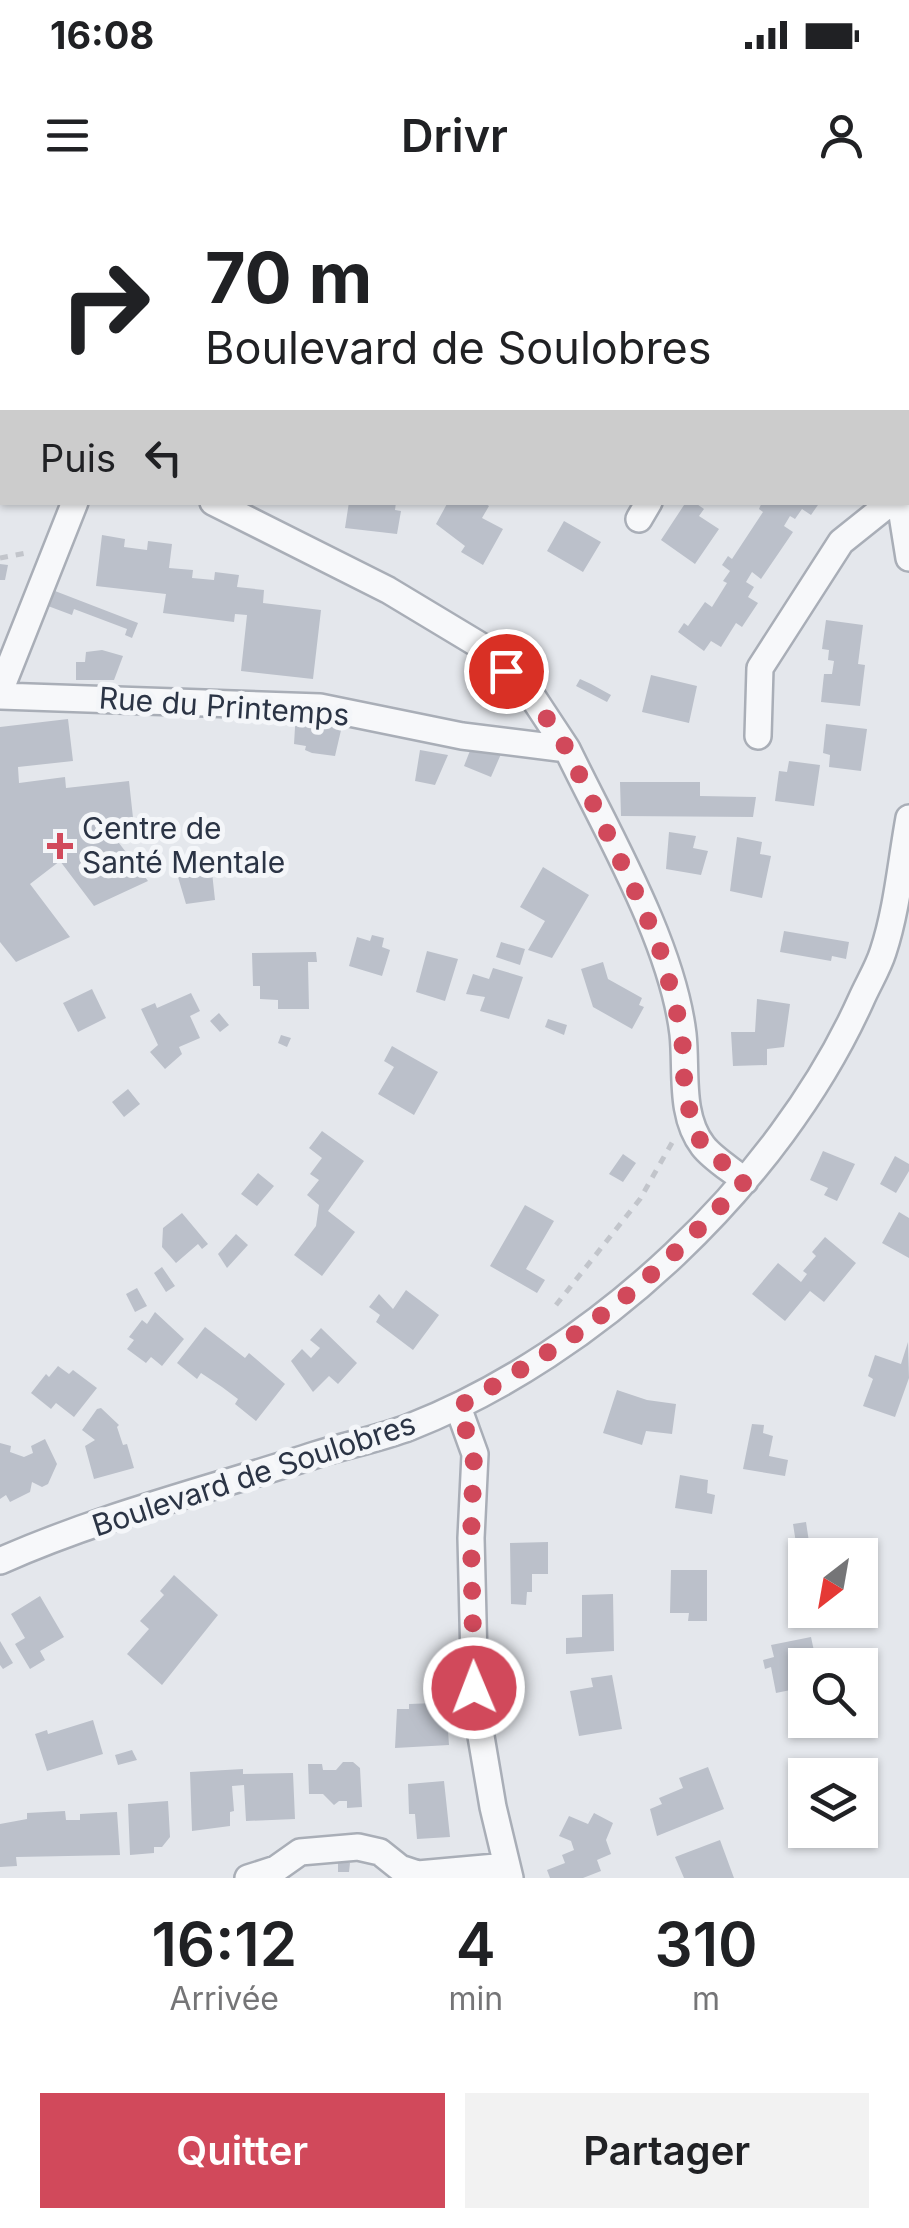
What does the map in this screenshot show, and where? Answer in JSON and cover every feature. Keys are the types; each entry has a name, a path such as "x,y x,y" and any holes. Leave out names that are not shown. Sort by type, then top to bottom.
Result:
{"street":[{"path":"0,693 74,505"},
{"path":"219,505 388,590 481,646 532,696 567,749 662,955 682,1032 685,1097 702,1146 745,1181"},
{"path":"758,736 760,668 841,542 887,505"},
{"path":"900,505 909,558"},
{"name":"Rue du Printemps","path":"0,693 320,707 462,736 567,749"},
{"name":"Boulevard de Soulobres","path":"0,1561 34,1546 404,1429 458,1407 544,1356 631,1292 745,1181 819,1083 883,952 909,818"},
{"path":"248,1878 276,1869 300,1852 358,1847 380,1852 417,1876 509,1872 474,1701 474,1454 458,1407"}],"path":[{"path":"556,1305 640,1199 690,1112"}],"building":[{"path":"349,505 396,505 395,510 401,511 397,534 345,528"},
{"path":"446,505 488,505 482,518 503,529 483,565 461,552 465,546 436,524"},
{"path":"684,505 698,505 704,509 699,516 719,529 695,564 661,540"},
{"path":"761,505 818,505 811,515 802,509 795,519 790,516 784,526 793,532 761,579 752,572 746,582 754,587 748,597 758,603 742,627 736,623 721,647 711,641 704,651 678,632 684,623 688,626 705,602 712,607 730,571 722,565 728,556 732,559 763,512"},
{"path":"564,521 601,542 583,572 547,551"},
{"path":"102,535 125,539 124,547 147,550 148,541 172,544 169,568 193,570 192,578 214,580 215,572 239,575 237,587 264,590 263,603 321,610 313,679 241,671 247,615 235,614 234,622 163,613 166,594 96,586"},
{"path":"0,564 8,565 5,580 0,580"},
{"path":"55,591 138,623 132,638 125,635 127,629 74,609 72,615 48,606"},
{"path":"826,620 863,625 858,664 865,665 860,706 821,702 824,674 832,674 834,661 828,660 829,650 822,649"},
{"path":"102,650 123,656 114,680 76,680 76,662 85,662 86,652"},
{"path":"651,675 697,686 689,723 642,712"},
{"path":"580,679 611,695 607,702 576,686"},
{"path":"296,711 345,713 335,756 312,753 305,750 306,746 294,744"},
{"name":"Centre de Santé Mentale","path":"68,719 73,761 18,767 19,783 65,777 66,788 129,781 134,827 109,830 148,881 94,906 60,861 30,884 70,937 16,962 0,942 0,727"},
{"path":"826,724 867,729 861,771 829,767 830,755 823,753"},
{"path":"473,743 501,754 491,777 464,766"},
{"path":"420,750 448,755 435,785 415,781"},
{"path":"789,761 820,765 814,806 775,801 779,771 787,772"},
{"path":"620,782 700,782 700,796 756,797 753,817 621,816"},
{"path":"669,832 696,836 693,848 708,851 701,875 666,869"},
{"path":"737,837 762,842 760,854 771,856 762,898 730,891"},
{"path":"211,863 215,900 186,904 175,867"},
{"path":"543,867 589,895 552,958 528,950 545,921 520,907"},
{"path":"784,931 849,942 846,959 832,956 831,961 780,952"},
{"path":"372,935 384,938 382,947 390,950 382,976 349,966 357,937 370,941"},
{"path":"501,942 525,949 520,965 496,957"},
{"path":"427,951 458,959 445,1001 416,992"},
{"path":"316,952 317,962 308,962 309,1009 278,1009 278,1000 260,999 260,986 253,986 252,953"},
{"path":"603,962 608,979 642,998 639,1005 644,1007 632,1029 593,1007 581,969"},
{"path":"493,968 523,977 509,1019 480,1011 485,997 466,994 473,974 489,979"},
{"path":"92,989 106,1018 78,1032 63,1003"},
{"path":"191,993 200,1011 190,1016 200,1038 179,1047 182,1054 165,1069 150,1052 158,1045 141,1009 155,1003 157,1008"},
{"path":"757,999 790,1004 784,1047 767,1049 767,1065 733,1066 731,1032 755,1032"},
{"path":"219,1013 229,1025 220,1032 210,1021"},
{"path":"548,1019 567,1025 564,1035 545,1027"},
{"path":"281,1035 291,1038 287,1047 278,1043"},
{"path":"392,1046 438,1072 414,1115 378,1094 394,1067 384,1061"},
{"path":"128,1089 140,1104 124,1117 112,1102"},
{"path":"322,1131 364,1161 328,1211 355,1232 322,1276 294,1255 316,1226 319,1205 307,1195 319,1180 310,1174 322,1158 309,1148"},
{"path":"823,1151 855,1164 837,1201 824,1195 828,1188 810,1180"},
{"path":"623,1154 636,1163 623,1182 609,1174"},
{"path":"895,1156 909,1164 896,1193 880,1184"},
{"path":"258,1173 274,1186 257,1206 241,1194"},
{"path":"525,1205 554,1221 526,1269 545,1280 537,1293 490,1266"},
{"path":"899,1212 909,1218 909,1258 882,1243"},
{"path":"182,1213 208,1244 202,1249 198,1244 176,1263 162,1247 163,1228"},
{"path":"236,1234 248,1245 227,1268 218,1254"},
{"path":"825,1237 856,1263 824,1302 810,1291 785,1321 752,1294 778,1263 801,1282 807,1274 803,1271 816,1256 812,1252"},
{"path":"162,1267 175,1286 166,1292 154,1273"},
{"path":"137,1288 147,1306 135,1312 126,1294"},
{"path":"406,1290 439,1315 413,1350 376,1322 380,1315 369,1307 379,1294 393,1309"},
{"path":"155,1312 184,1339 162,1366 151,1357 146,1363 127,1349 134,1340 129,1337 142,1320 147,1324"},
{"path":"205,1327 245,1358 249,1353 285,1384 256,1421 222,1387 201,1373 197,1379 177,1363"},
{"path":"321,1328 357,1363 338,1384 329,1376 313,1392 291,1361 302,1349 311,1358 320,1348 310,1340"},
{"path":"908,1342 909,1378 895,1417 863,1406 873,1379 868,1376 875,1355 901,1364"},
{"path":"58,1366 69,1374 73,1370 97,1388 74,1417 56,1403 51,1409 31,1393"},
{"path":"617,1390 676,1404 672,1434 646,1431 642,1445 603,1433"},
{"path":"101,1408 119,1425 134,1468 94,1479 85,1446 95,1440 82,1430"},
{"path":"752,1424 764,1425 763,1433 773,1436 769,1456 788,1460 785,1476 743,1469"},
{"path":"45,1439 57,1464 48,1484 42,1487 32,1482 30,1492 10,1502 6,1495 0,1499 0,1443 24,1457 33,1453 31,1446"},
{"path":"680,1475 708,1480 707,1493 715,1495 712,1514 675,1508"},
{"path":"806,1522 808,1538 795,1538 793,1524"},
{"path":"548,1542 548,1574 532,1574 532,1592 527,1592 526,1605 511,1604 510,1543"},
{"path":"671,1570 707,1570 707,1621 688,1621 689,1613 670,1613"},
{"path":"174,1575 218,1615 162,1685 127,1654 149,1629 140,1621 164,1595 160,1591"},
{"path":"613,1594 614,1651 566,1654 566,1638 582,1637 582,1595"},
{"path":"40,1596 64,1637 40,1651 45,1660 30,1669 15,1644 25,1638 11,1614"},
{"path":"811,1637 813,1648 788,1648 788,1691 776,1693 771,1667 765,1669 763,1660 774,1657 771,1645"},
{"path":"0,1641 13,1663 3,1669 0,1665"},
{"path":"612,1675 622,1729 579,1736 570,1691 593,1687 591,1678"},
{"path":"436,1703 437,1718 447,1717 449,1745 395,1748 397,1709 409,1709 409,1704"},
{"path":"93,1720 103,1754 47,1771 35,1734 47,1730 48,1734"},
{"path":"132,1750 137,1760 118,1765 115,1755"},
{"path":"343,1762 353,1762 360,1768 362,1807 347,1808 347,1801 334,1805 323,1794 309,1794 308,1764 336,1770"},
{"path":"708,1767 724,1809 657,1836 650,1809 662,1804 659,1798 683,1788 679,1778"},
{"path":"243,1769 243,1774 293,1773 295,1819 246,1821 244,1785 232,1786 234,1811 230,1812 230,1826 192,1831 190,1772"},
{"path":"444,1781 450,1837 417,1839 415,1814 409,1814 408,1784"},
{"path":"168,1801 170,1837 162,1847 154,1847 154,1853 130,1855 128,1804"},
{"path":"65,1811 66,1820 80,1820 80,1814 117,1812 120,1855 16,1857 17,1866 0,1867 0,1824 27,1819 27,1813"},
{"path":"594,1813 613,1823 606,1840 611,1854 597,1860 601,1871 583,1878 550,1878 547,1870 565,1863 562,1855 574,1850 571,1841 559,1836 569,1816 588,1824"},
{"path":"720,1840 734,1878 684,1878 675,1857"},
{"path":"338,1863 350,1863 349,1872 338,1872"}],"place":[{"name":"Centre de Santé Mentale","path":"60,846"}],"route":[{"path":"474,1688 474,1454 458,1407 544,1356 606,1312 653,1272 745,1181 702,1146 685,1097 682,1032 662,955 643,908 567,749 532,696 506,671"}]}
